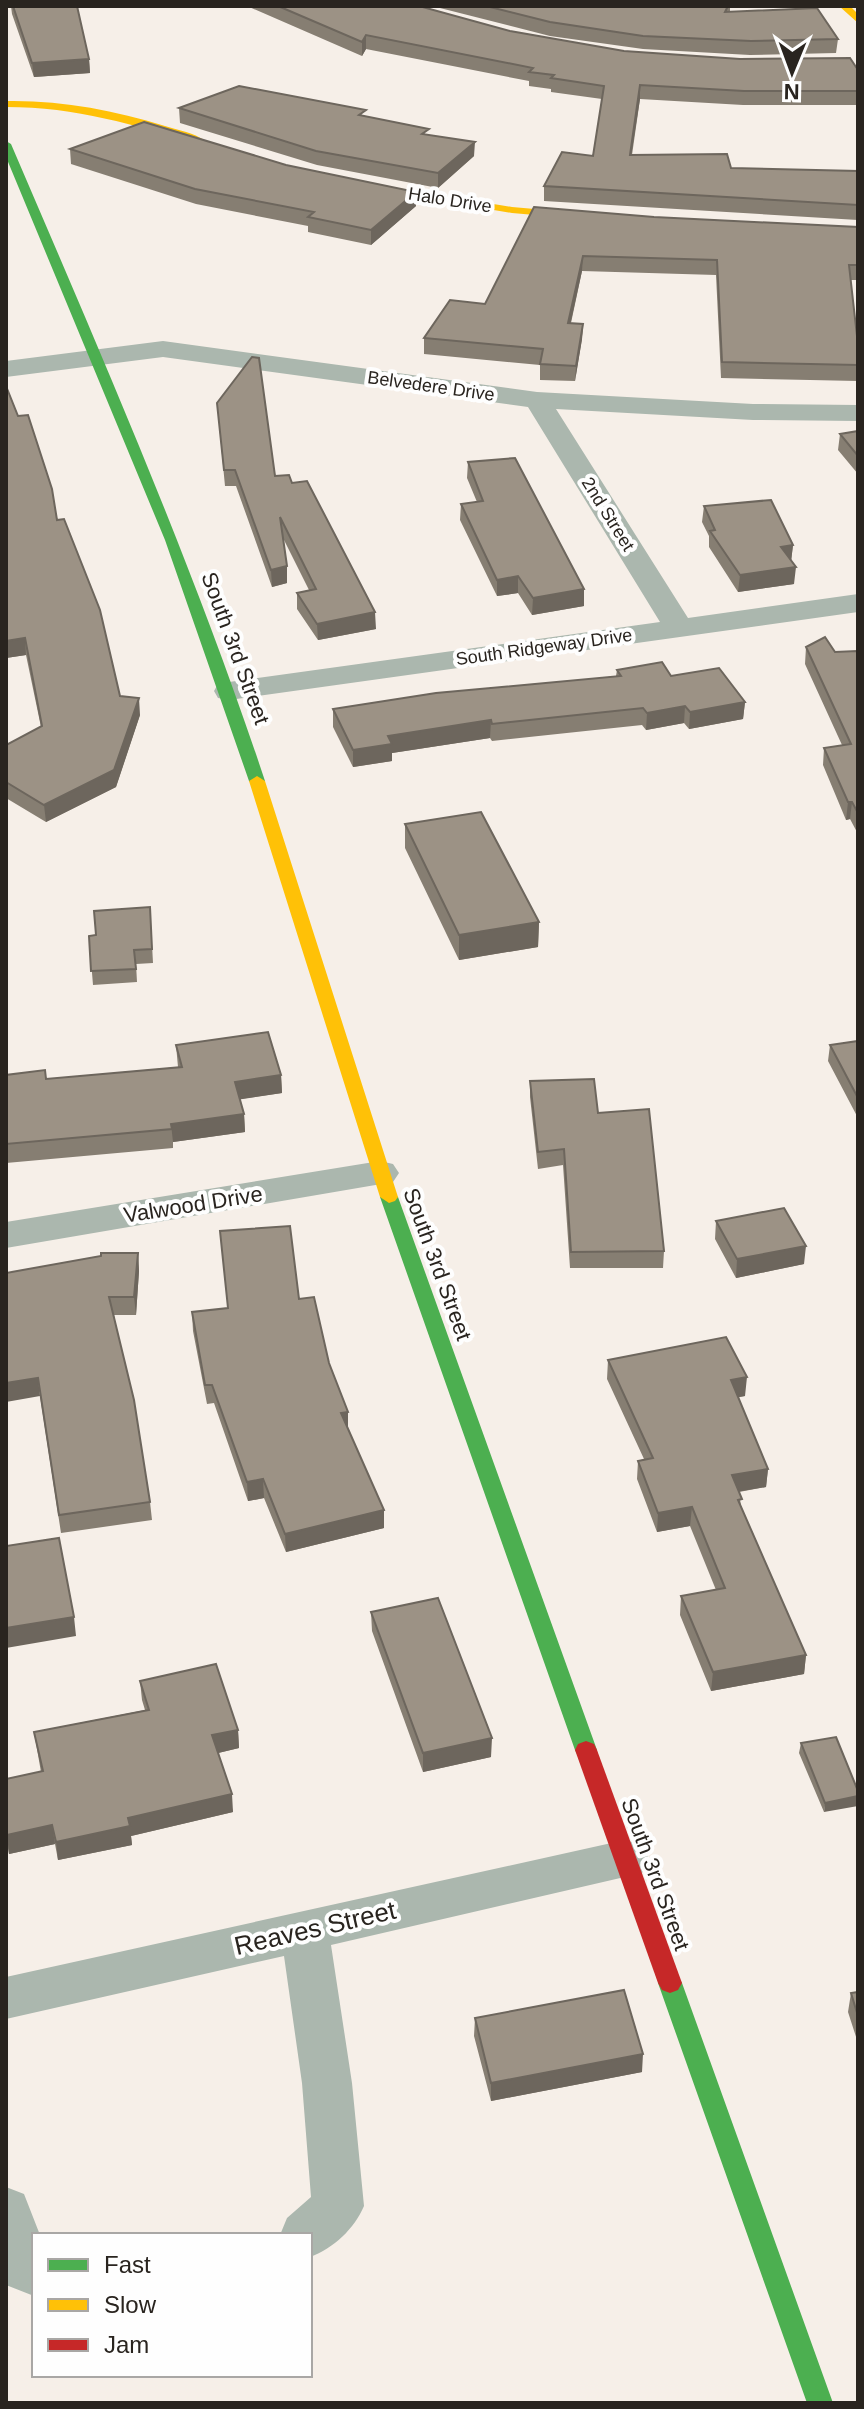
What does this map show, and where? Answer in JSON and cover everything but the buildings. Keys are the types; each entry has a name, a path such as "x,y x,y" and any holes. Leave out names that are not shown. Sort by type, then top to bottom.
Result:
{"street":[{"path":"844,6 858,20"},
{"path":"6,104 72,103 101,109 222,148"},
{"name":"South 3rd Street","path":"6,144 97,359 229,691 380,1173 820,2403"},
{"name":"Halo Drive","path":"341,181 512,210 608,219"},
{"name":"Belvedere Drive","path":"6,369 163,349 537,400 753,412 858,413"},
{"name":"2nd Street","path":"537,400 679,628"},
{"name":"South Ridgeway Drive","path":"229,691 858,603"},
{"name":"Valwood Drive","path":"6,1235 380,1173"},
{"name":"Reaves Street","path":"6,1998 625,1859"},
{"path":"305,1930 327,2083 338,2206 308,2233"},
{"path":"6,2211 26,2271 32,2272"}],"traffic: fast":[{"path":"6,144 171,540 231,700 257,781"},
{"path":"389,1197 586,1750"},
{"path":"670,1983 820,2403"}],"traffic: slow":[{"path":"844,6 858,20"},
{"path":"6,104 56,105 104,113 200,141"},
{"path":"355,184 512,210 592,217"},
{"path":"257,781 389,1197"}],"traffic: jam":[{"path":"586,1750 670,1983"}]}
